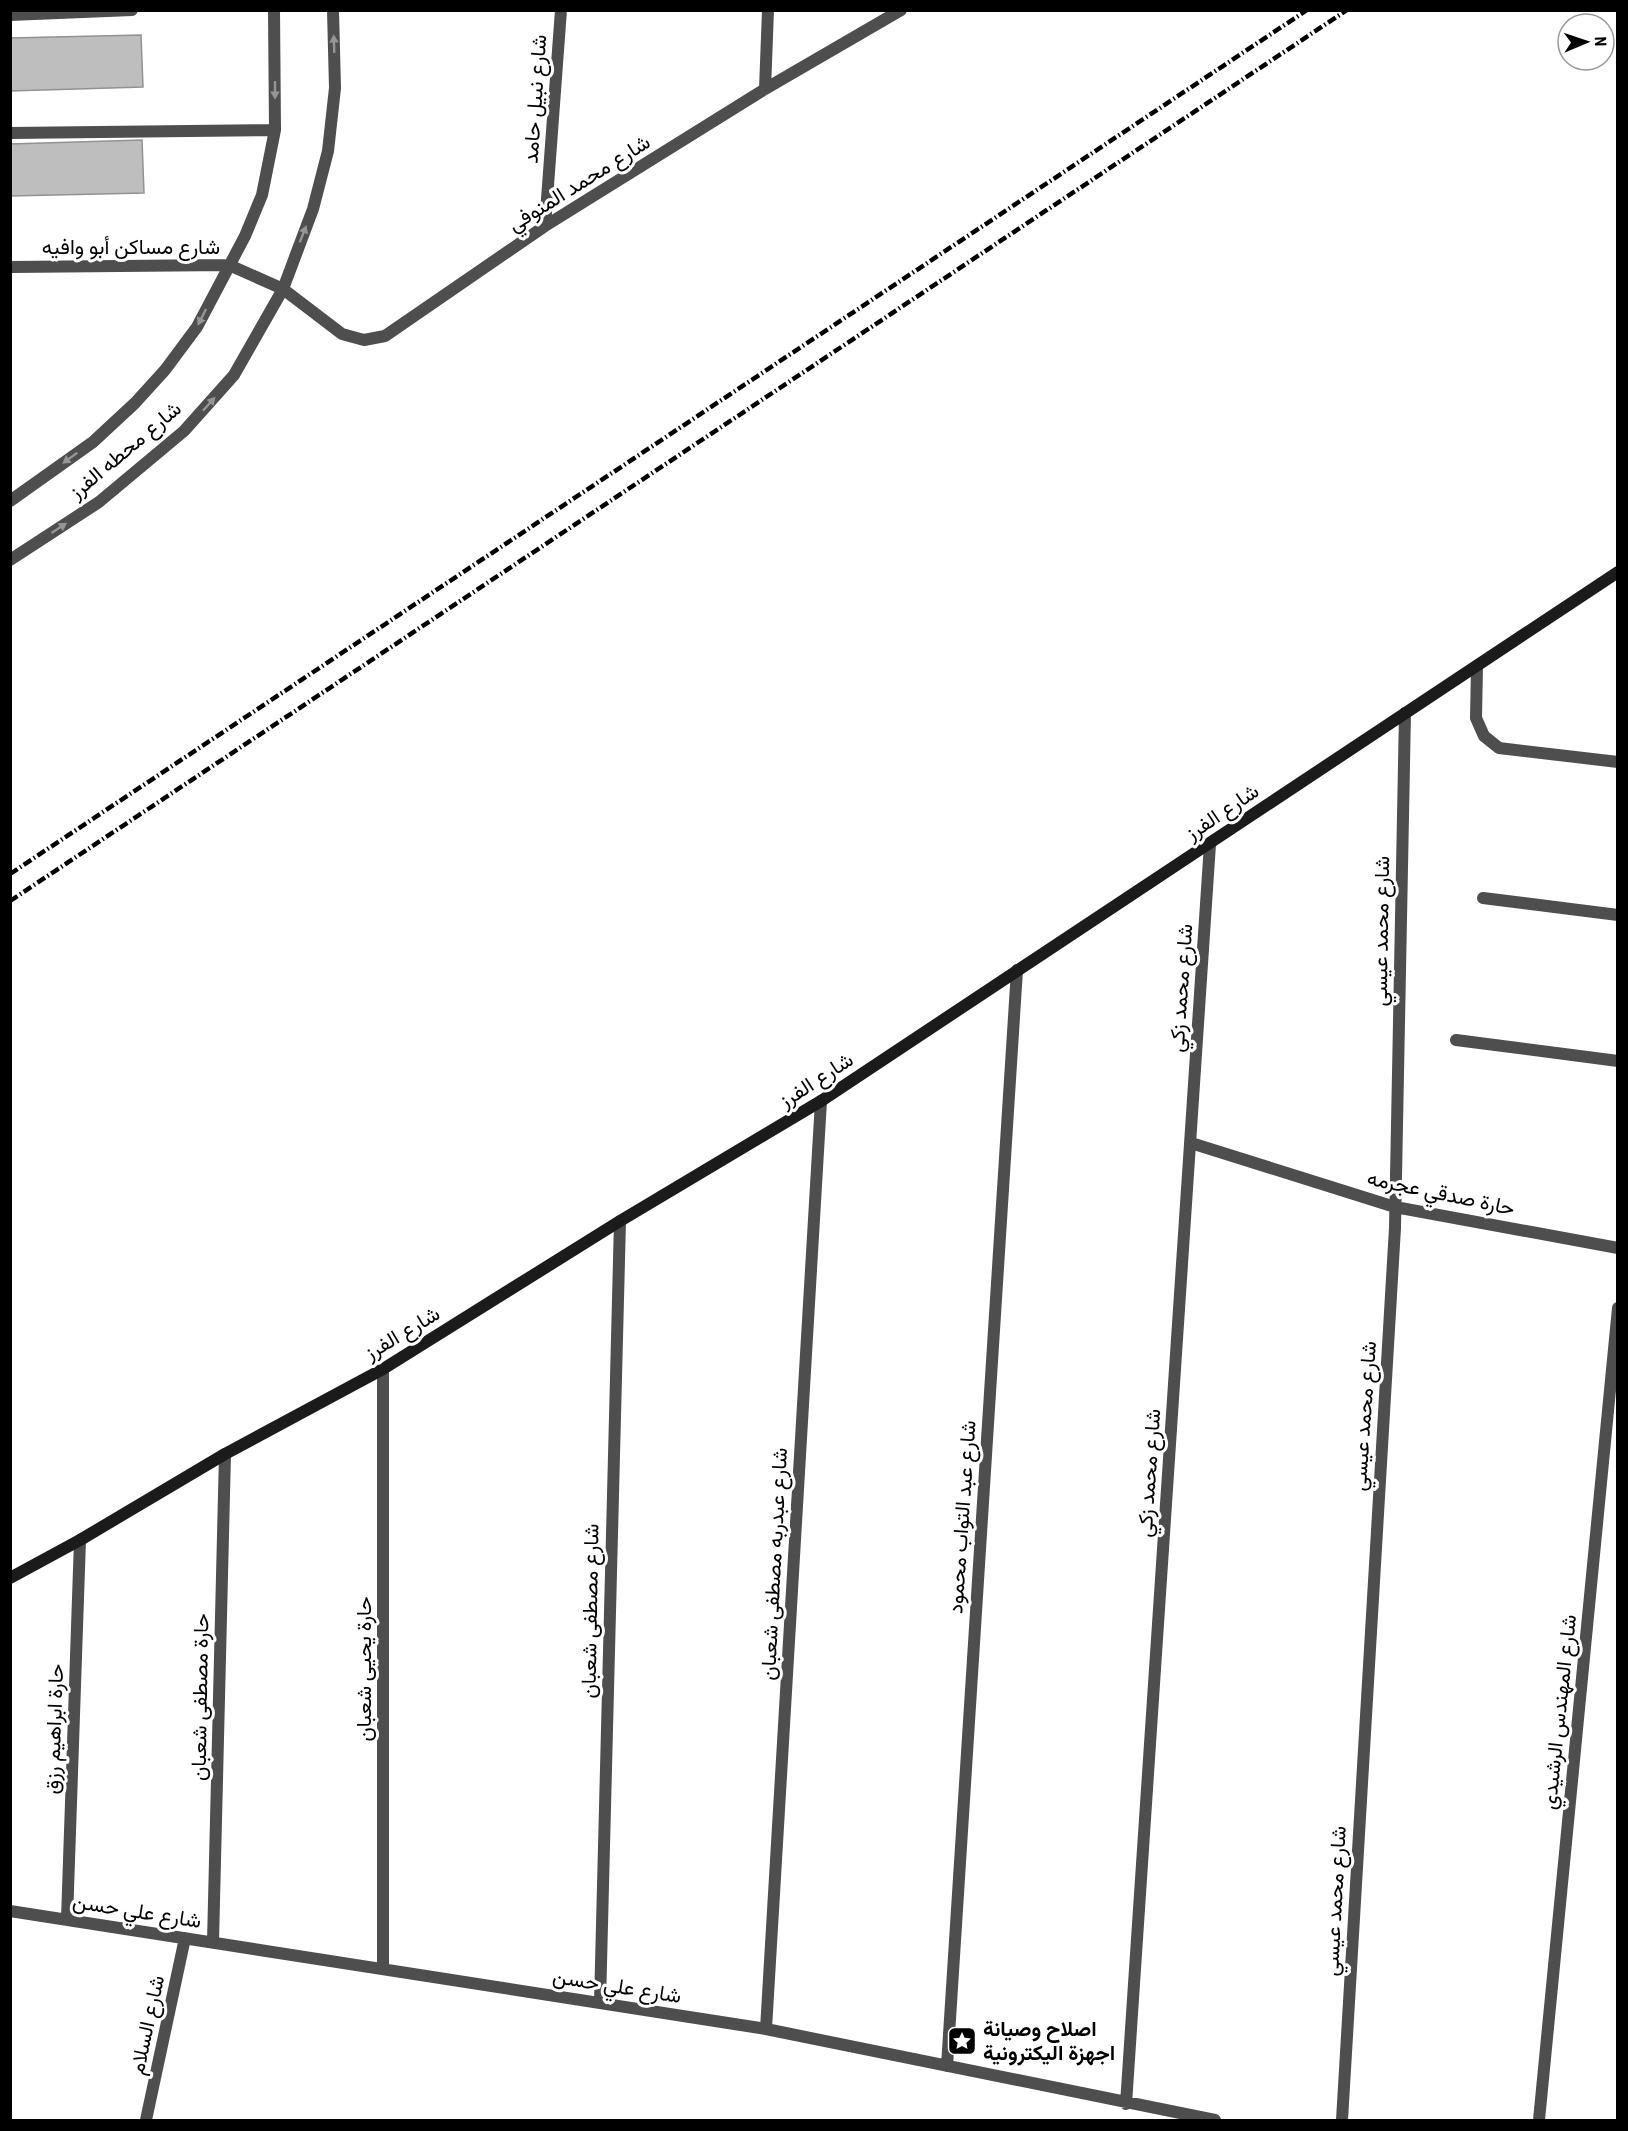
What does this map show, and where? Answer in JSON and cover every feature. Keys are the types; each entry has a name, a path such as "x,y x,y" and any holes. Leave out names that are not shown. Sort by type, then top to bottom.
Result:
{"street":[{"path":"10,15 132,10"},
{"name":"شارع محطه الفرز","path":"10,501 93,442 135,404 165,370 197,327 245,236 262,195 275,130 274,10"},
{"name":"شارع محطه الفرز","path":"10,560 99,502 184,431 234,375 283,289 313,209 328,151 335,88 333,10"},
{"name":"شارع نبيل حامد","path":"545,226 561,10"},
{"path":"765,89 768,10"},
{"name":"شارع محمد المنوفي","path":"283,289 342,334 364,340 385,336 545,226 765,89 901,10"},
{"path":"10,133 275,130"},
{"name":"شارع مساكن أبو وافيه","path":"10,267 229,265 283,289"},
{"name":"شارع الفرز","path":"10,1578 80,1540 225,1454 383,1369 620,1221 821,1101 1617,572"},
{"path":"1477,666 1476,718 1484,736 1499,748 1617,762"},
{"name":"شارع محمد عيسي","path":"1342,2121 1395,1207 1405,713"},
{"name":"شارع محمد زكي","path":"1126,2104 1210,844"},
{"path":"1483,898 1617,915"},
{"name":"شارع عبد التواب محمود","path":"947,2066 1017,970"},
{"path":"1456,1040 1617,1062"},
{"name":"شارع عبدربه مصطفى شعبان","path":"766,2029 821,1101"},
{"name":"حارة صدقي عجرمه","path":"1191,1143 1395,1207 1617,1248"},
{"name":"شارع مصطفى شعبان","path":"600,2003 620,1221"},
{"name":"شارع المهندس الرشيدي","path":"1539,2121 1617,1308"},
{"name":"حارة يحيى شعبان","path":"383,1369 383,1970"},
{"name":"حارة مصطفى شعبان","path":"213,1942 225,1454"},
{"name":"حارة ابراهيم رزق","path":"67,1919 80,1540"},
{"name":"شارع علي حسن","path":"10,1911 766,2029 1126,2104 1177,2117 1215,2121"},
{"name":"شارع السلام","path":"146,2121 186,1938"}],"building":[{"path":"141,35 143,87 10,91 10,38"},
{"path":"142,140 144,193 10,196 10,144"}],"railway":[{"path":"10,874 1307,10"},
{"path":"10,901 1347,10"}],"place":[{"name":"اصلاح وصيانة اجهزة اليكترونية","path":"962,2041"}]}
